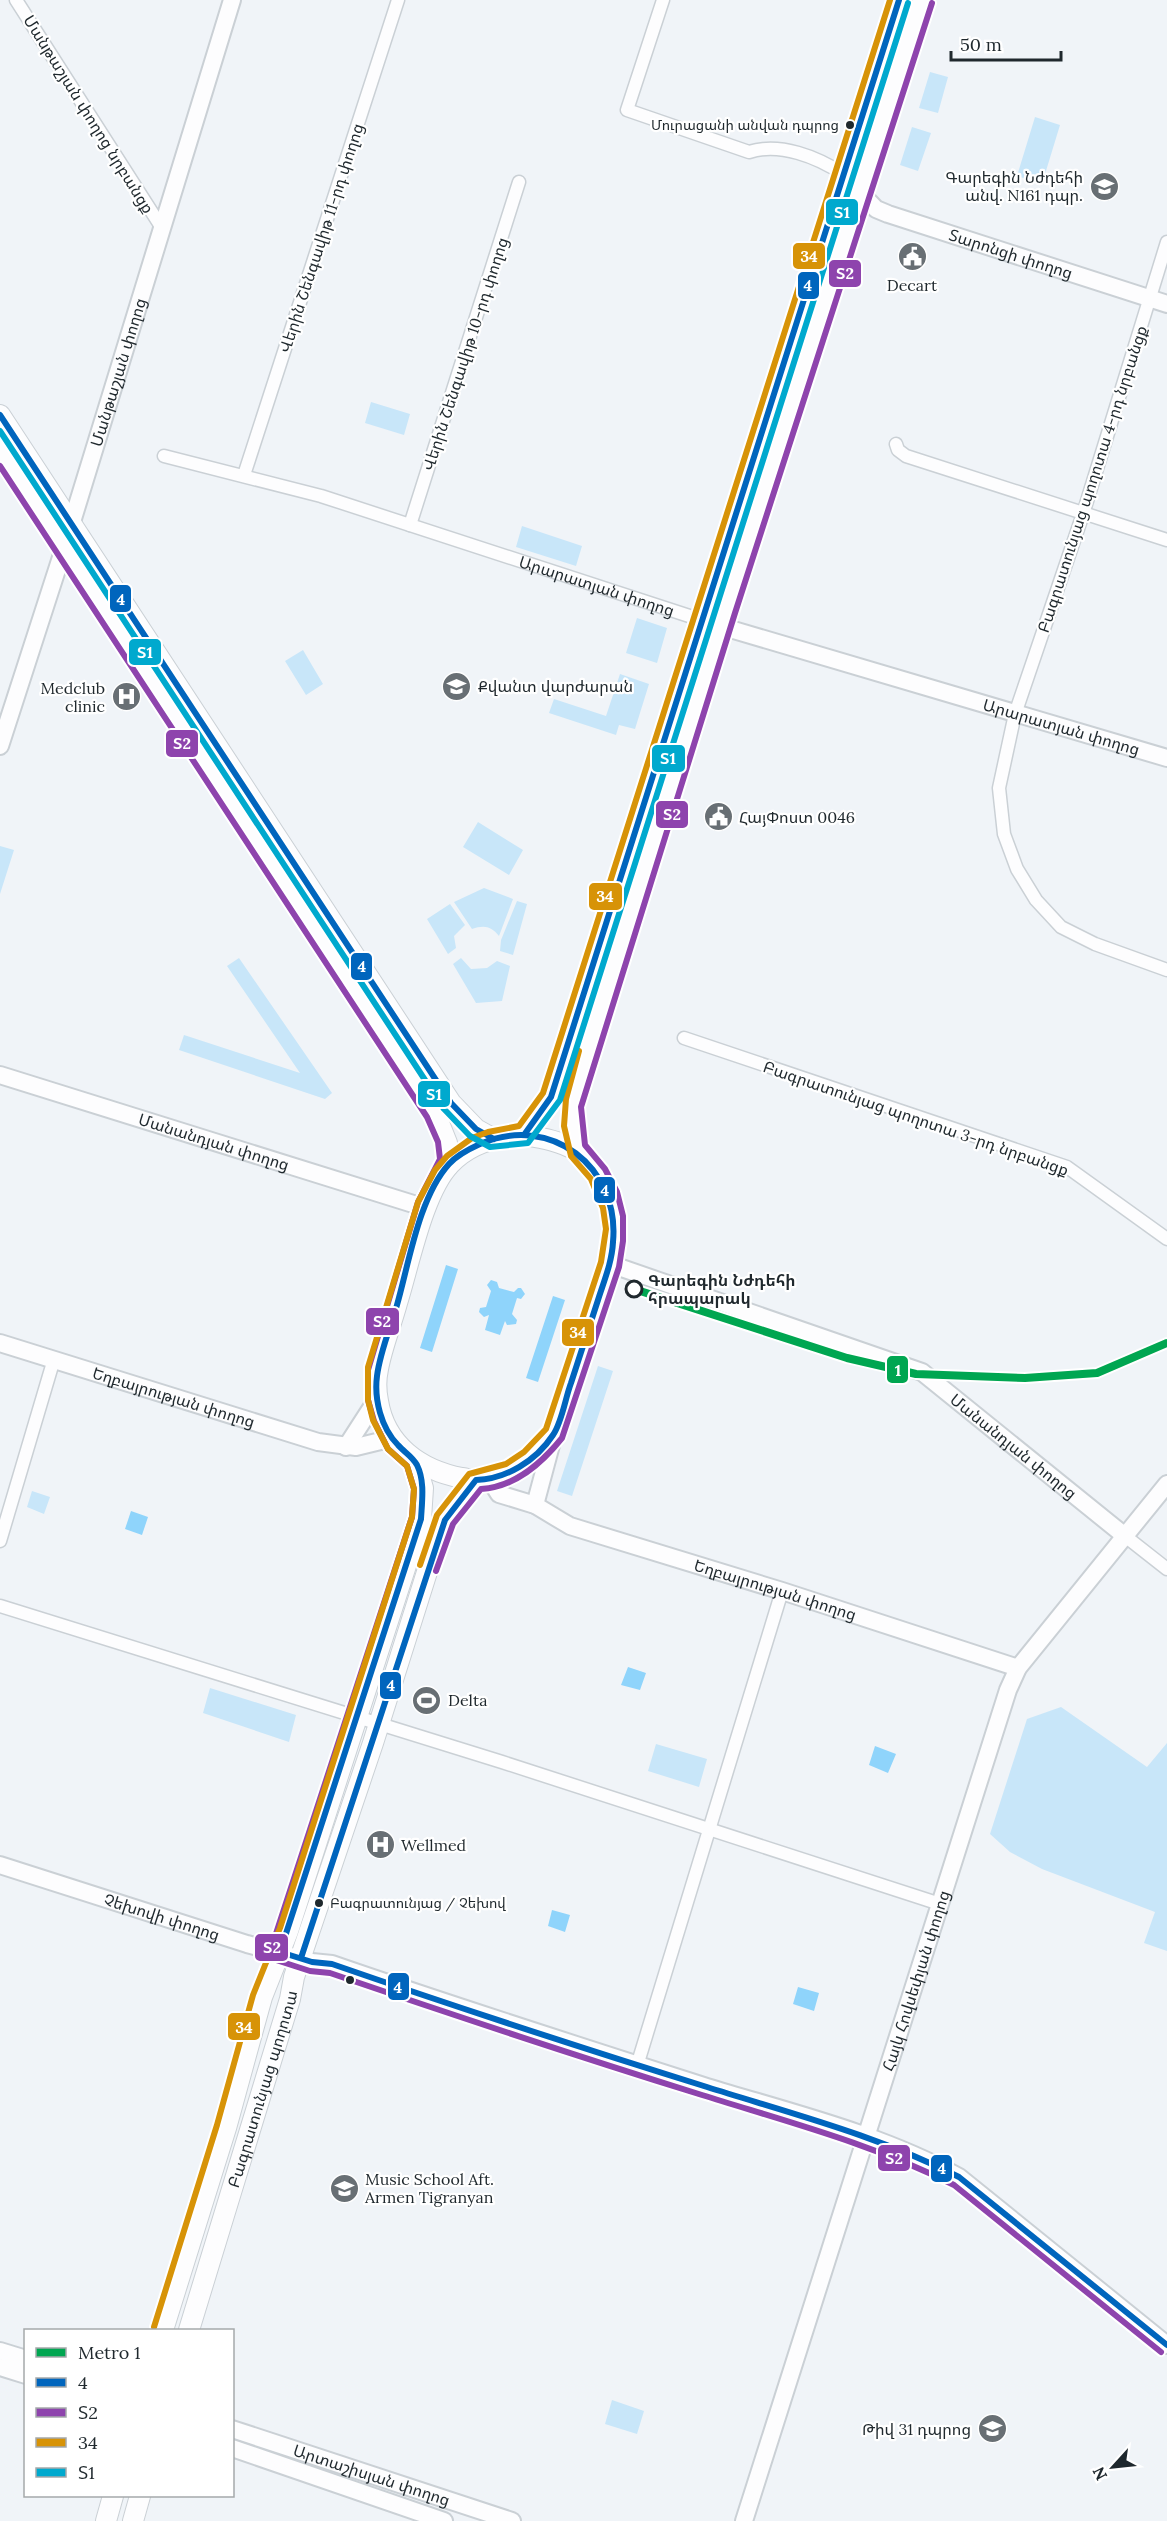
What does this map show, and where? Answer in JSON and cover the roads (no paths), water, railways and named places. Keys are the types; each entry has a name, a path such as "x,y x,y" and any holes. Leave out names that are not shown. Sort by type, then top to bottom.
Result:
{"main road":[{"path":"524,1135 550,1097 899,0"},
{"path":"578,1151 572,1106 720,626 923,0"},
{"path":"0,415 451,1103 476,1129 494,1139"},
{"path":"0,450 435,1113 447,1143 448,1166"},
{"path":"524,1135 547,1138 578,1151 604,1183 614,1214 616,1237 610,1264 554,1434 541,1450 512,1472 483,1480 445,1475 415,1461 393,1438 382,1418 377,1399 377,1370 434,1187 448,1166 464,1152 504,1136 524,1135"},
{"name":"Բագրատունյաց պողոտա","path":"164,2329 226,2128 262,1997 280,1952 421,1519 423,1488 415,1461"},
{"name":"Բագրատունյաց պողոտա","path":"190,2329 301,1958 379,1725 439,1534 446,1520 483,1480"},
{"path":"106,2521 113,2497"},
{"path":"133,2521 140,2497"}],"street":[{"name":"Մանթաշյան փողոց նրբանցք","path":"16,0 162,228"},
{"name":"Մանթաշյան փողոց","path":"0,746 64,548 232,0"},
{"name":"Վերին Շենգավիթ 11-րդ փողոց","path":"244,475 398,0"},
{"path":"663,0 627,110 749,152 766,147 822,160 843,174"},
{"name":"Տարոնցի փողոց","path":"843,174 876,209 888,214 1167,304"},
{"name":"Վերին Շենգավիթ 10-րդ փողոց","path":"410,525 519,182"},
{"name":"Բագրատունյաց պողոտա 4-րդ նրբանցք","path":"1167,242 1083,514 1015,714 999,788 1004,834 1017,869 1036,900 1061,927 1095,944 1167,970"},
{"path":"896,444 898,450 906,456 1167,540"},
{"name":"Արարատյան փողոց","path":"164,456 321,496 720,626 1167,758"},
{"name":"Բագրատունյաց պողոտա 3-րդ նրբանցք","path":"684,1038 1067,1167 1167,1239"},
{"name":"Մանանդյան փողոց","path":"0,1075 426,1208"},
{"name":"Մանանդյան փողոց","path":"610,1264 922,1372 1167,1569"},
{"name":"Եղբայրության փողոց","path":"0,1343 318,1442 346,1447 370,1445 393,1438"},
{"path":"0,1541 54,1359"},
{"path":"346,1447 377,1399"},
{"path":"535,1505 554,1434"},
{"name":"Եղբայրության փողոց","path":"483,1480 500,1494 535,1505 570,1526 782,1591 1018,1668"},
{"name":"Հայկ Հովսեփյան փողոց","path":"744,2521 1008,1690 1018,1668 1167,1484"},
{"path":"637,2067 782,1591"},
{"path":"0,1606 940,1904"},
{"name":"Չեխովի փողոց","path":"0,1864 247,1944 324,1964 338,1974 923,2157 959,2177 1167,2345"},
{"name":"Չեխովի փողոց","path":"865,2140 920,2164 955,2183 1167,2351"},
{"path":"0,2351 24,2357"},
{"path":"0,2367 24,2374"},
{"name":"Արտաշիսյան փողոց","path":"234,2430 512,2521"},
{"name":"Արտաշիսյան փողոց","path":"234,2449 444,2521"}],"water":[{"path":"446,1265 458,1269 432,1352 420,1348"},
{"path":"491,1280 497,1282 499,1288 514,1292 521,1288 525,1294 521,1299 517,1298 512,1314 517,1320 516,1324 507,1325 505,1321 500,1335 485,1330 489,1315 484,1317 479,1312 480,1308 486,1307 491,1291 487,1285"},
{"path":"553,1296 565,1300 538,1382 526,1378"},
{"path":"131,1511 148,1517 142,1535 125,1529"},
{"path":"628,1667 646,1673 640,1690 621,1685"},
{"path":"875,1746 896,1754 888,1773 869,1765"},
{"path":"552,1910 570,1915 565,1932 548,1926"},
{"path":"798,1987 819,1993 814,2011 793,2004"}],"metro line":[{"name":"1","path":"634,1289 847,1358 916,1374 1025,1378 1097,1373 1167,1343"}],"place":[{"name":"Մուրացանի անվան դպրոց","path":"850,125"},
{"name":"Գարեգին Նժդեհի անվ. N161 դպր.","path":"1104,186"},
{"name":"Decart","path":"912,257"},
{"name":"Քվանտ վարժարան","path":"457,686"},
{"name":"Medclub clinic","path":"126,697"},
{"name":"ՀայՓոստ 0046","path":"718,817"},
{"name":"Գարեգին Նժդեհի հրապարակ","path":"634,1289"},
{"name":"Delta","path":"427,1700"},
{"name":"Wellmed","path":"380,1845"},
{"name":"Բագրատունյաց / Չեխով","path":"319,1903"},
{"name":"Music School Aft. Armen Tigranyan","path":"344,2188"},
{"name":"Թիվ 31 դպրոց","path":"992,2429"}]}
